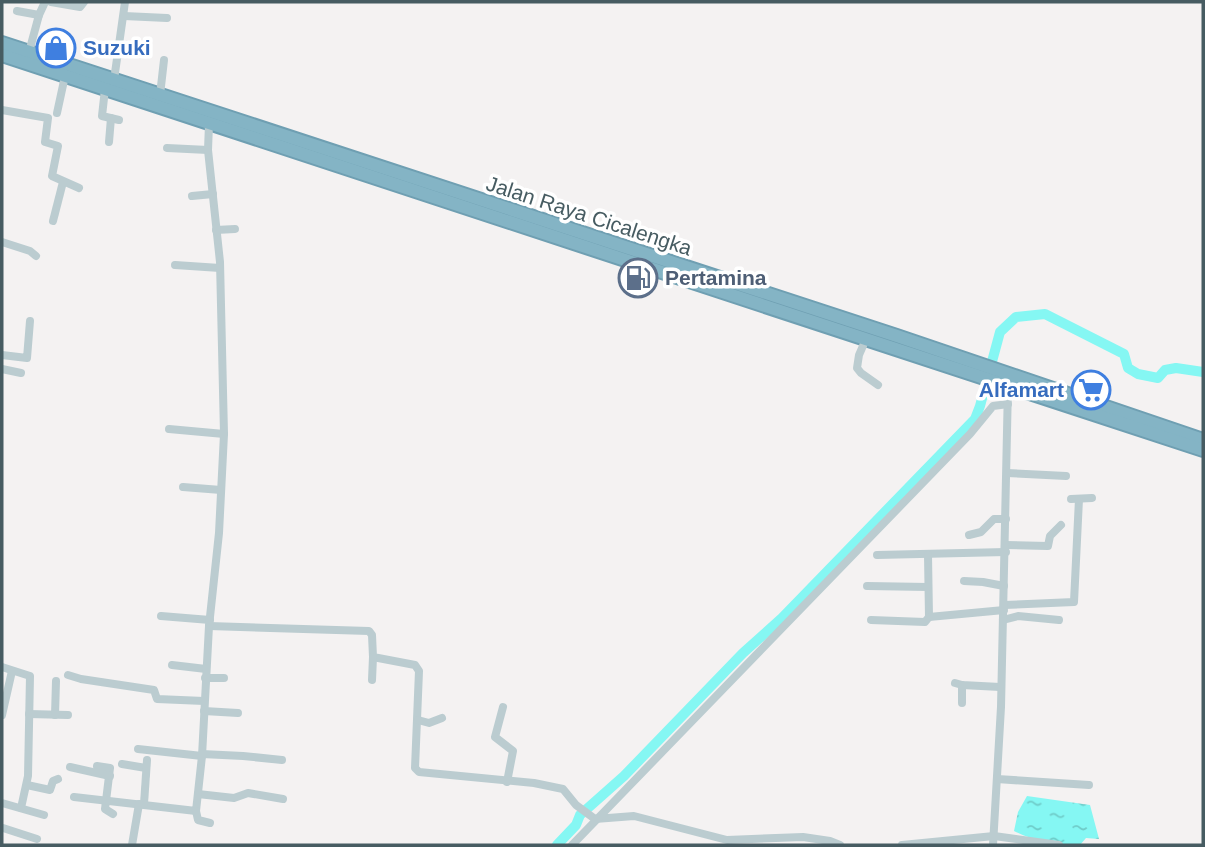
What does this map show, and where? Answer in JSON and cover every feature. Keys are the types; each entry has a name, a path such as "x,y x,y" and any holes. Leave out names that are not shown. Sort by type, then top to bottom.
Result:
{"highway":[{"name":"Jalan Raya Cicalengka","path":"2,43 109,85"},
{"name":"Jalan Raya Cicalengka","path":"2,55 65,76 150,96 978,370 1203,450"},
{"name":"Jalan Raya Cicalengka","path":"150,96 209,124 866,339 978,370"},
{"name":"Jalan Raya Cicalengka","path":"1000,380 1203,440"}],"street":[{"path":"29,52 45,2"},
{"path":"51,2 80,7 84,2"},
{"path":"109,142 115,119 102,116 125,2"},
{"path":"17,11 39,15"},
{"path":"124,16 167,18"},
{"path":"150,96 163,60"},
{"path":"57,113 65,76"},
{"path":"2,110 48,118 45,142 58,146 52,176 79,188"},
{"path":"209,124 208,150 220,268 224,434 196,811 198,820 210,823"},
{"path":"167,148 208,150"},
{"path":"52,221 63,182"},
{"path":"192,196 213,194"},
{"path":"216,230 235,229"},
{"path":"2,242 30,251 36,256"},
{"path":"175,265 220,268"},
{"path":"2,355 27,358 30,321"},
{"path":"866,339 856,368 878,385"},
{"path":"2,369 21,373"},
{"path":"993,841 1006,549 1008,404 1000,380"},
{"path":"572,845 976,429 993,406 1008,404"},
{"path":"169,429 224,434"},
{"path":"1007,473 1066,475"},
{"path":"183,488 221,490"},
{"path":"929,617 1074,602 1075,499 1092,498"},
{"path":"969,535 981,532 994,519 1006,519"},
{"path":"877,555 928,555 1048,546 1054,530 1061,525"},
{"path":"871,620 925,622 929,617 928,555"},
{"path":"964,581 1004,586"},
{"path":"867,586 928,587"},
{"path":"161,616 209,623 369,631 372,635 372,680"},
{"path":"1003,620 1018,616 1059,620"},
{"path":"373,657 415,665 419,674 416,770 534,783 564,789 595,819 634,816 727,840 803,837 840,845"},
{"path":"172,665 224,678"},
{"path":"2,667 30,676 27,785 20,808"},
{"path":"2,715 12,671"},
{"path":"68,675 154,690 156,698 204,701"},
{"path":"55,715 56,681"},
{"path":"962,703 958,684 1000,687"},
{"path":"503,707 495,737 513,751 508,782"},
{"path":"204,711 238,713"},
{"path":"29,714 68,715"},
{"path":"418,720 429,723 442,718"},
{"path":"138,749 282,760"},
{"path":"122,764 147,764 132,845"},
{"path":"97,766 109,767 106,810 113,814"},
{"path":"70,767 110,776"},
{"path":"27,785 50,790 53,781 58,779"},
{"path":"997,779 1089,785"},
{"path":"198,794 234,798 248,793 283,799"},
{"path":"74,797 196,811"},
{"path":"2,803 44,815"},
{"path":"4,826 37,839"},
{"path":"902,845 993,841 1059,845"}],"water":[{"path":"1027,796 1090,805 1099,839 1086,838 1080,845 1063,844 1037,840 1014,831 1018,812"}],"waterway":[{"path":"557,845 576,825 580,815 624,776 743,653 782,618 975,419 1000,332 1016,317 1045,314 1124,354 1128,368 1138,374 1158,378 1165,370 1176,368 1203,372"}],"place":[{"name":"Suzuki","path":"56,48"},
{"name":"Pertamina","path":"638,278"},
{"name":"Alfamart","path":"1091,390"}]}
